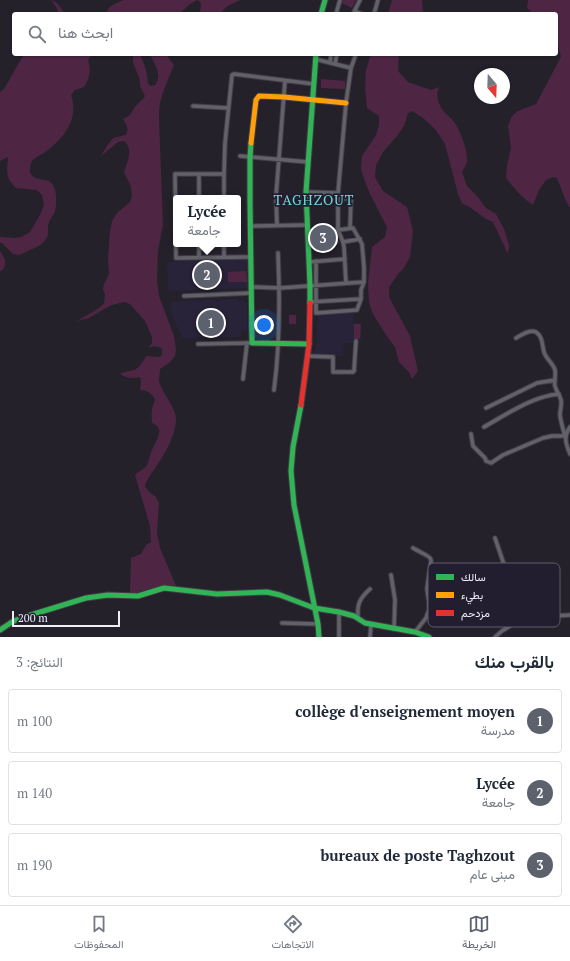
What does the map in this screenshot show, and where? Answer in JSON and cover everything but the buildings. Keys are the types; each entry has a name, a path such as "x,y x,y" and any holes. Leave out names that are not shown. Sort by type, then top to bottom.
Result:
{"street":[{"path":"322,12 325,0"},
{"path":"337,12 340,0"},
{"path":"354,12 360,0"},
{"path":"375,12 378,0"},
{"path":"319,637 318,624 294,505 291,482 291,459 309,344 310,285 306,192 316,56 330,63 351,68"},
{"path":"330,63 331,56"},
{"path":"335,64 337,56"},
{"path":"346,283 343,242 338,230 338,195 346,103 351,68 355,56"},
{"path":"224,195 228,108 232,75 234,74 314,84"},
{"path":"277,226 276,196 278,159 285,81"},
{"path":"243,379 249,343 251,293 250,157 256,100 259,96 346,103"},
{"path":"193,106 228,108"},
{"path":"240,156 308,162"},
{"path":"174,195 175,174 224,174"},
{"path":"199,174 199,195"},
{"path":"306,192 338,195 351,198 350,228"},
{"path":"250,226 307,225"},
{"path":"308,231 353,228 360,239 362,244 364,282 361,290 361,299 357,310 316,313 316,261"},
{"path":"343,242 360,239"},
{"path":"308,244 336,242"},
{"path":"176,247 176,258 250,257"},
{"path":"199,247 199,258"},
{"path":"224,247 224,257"},
{"path":"274,390 278,344 280,288 278,253"},
{"path":"309,262 345,259"},
{"path":"251,287 280,288 364,282"},
{"path":"184,296 251,293"},
{"path":"309,302 361,299"},
{"path":"516,338 527,332 534,331 537,333 542,341 544,352 554,366 556,372 556,387 561,403 560,414 565,443 570,454"},
{"path":"308,356 333,357 333,372 353,372 356,341"},
{"path":"198,344 309,344"},
{"path":"486,408 537,382 555,380"},
{"path":"484,427 524,405 540,398 559,394"},
{"path":"565,436 570,427"},
{"path":"471,434 473,446 490,463 503,455 543,438 565,436"},
{"path":"495,538 504,563"},
{"path":"413,548 428,556 431,563"},
{"path":"391,575 395,600 394,629"},
{"path":"428,582 428,593"},
{"path":"0,630 12,622 31,614 86,598 108,595 138,596 164,588 217,594 267,592 280,595 314,608 354,616 371,625 415,632 429,637"},
{"path":"358,619 357,607 364,595 370,589"},
{"path":"338,637 339,612"},
{"path":"415,632 426,618 428,613"},
{"path":"560,616 570,615"},
{"path":"282,623 318,624"},
{"path":"370,637 371,625"},
{"path":"495,637 508,627"}],"shaded area":[{"path":"51,0 61,7 64,12 58,12 57,8"},
{"path":"123,0 197,0 181,12 107,12 110,7"},
{"path":"197,0 240,0 226,7 222,12 200,12 200,2"},
{"path":"343,0 356,0 352,8 342,3"},
{"path":"392,0 422,0 423,12 389,12"},
{"path":"528,0 570,0 570,208 557,178 553,177 546,180 539,190 533,205 515,189 506,178 511,148 508,126 512,116 518,111 536,104 561,57 558,46 558,12 532,12 527,8"},
{"path":"23,56 91,56 88,60 89,77 84,87 75,90 71,95 73,111 72,118 66,131 51,148 35,158 31,164 30,172 32,176 49,181 52,183 55,190 56,207 48,224 47,237 41,244 19,255 13,254 2,243 0,243 0,237 21,237 30,232 41,213 44,204 42,195 37,190 16,188 12,184 8,177 8,157 0,161 0,92 4,89"},
{"path":"133,56 141,56 146,69 148,84 151,86 155,85 158,73 151,56 167,56 174,65 163,93 159,109 163,224 158,251 157,280 159,296 174,336 176,349 175,356 169,363 160,369 159,381 172,406 176,420 172,438 167,449 145,486 149,492 156,497 159,503 157,533 160,548 176,586 162,586 130,593 131,558 141,554 146,545 151,542 150,526 135,475 147,465 159,435 159,431 156,425 152,423 152,411 155,399 149,392 140,390 140,377 130,378 120,374 136,369 147,356 159,357 162,355 162,348 154,346 148,348 152,343 152,337 145,321 130,304 124,302 112,305 89,318 77,321 104,304 105,295 103,289 109,274 108,258 112,221 117,213 130,202 132,195 131,187 124,172 129,156 129,148 127,144 124,141 118,142 101,156 113,138 126,135 127,127 123,119 129,115 145,96 140,86 140,80 133,62"},
{"path":"370,56 399,56 398,71 408,82 431,90 439,87 437,94 439,104 445,113 452,119 465,146 467,161 462,172 467,186 486,208 496,214 504,229 509,245 508,254 493,222 462,203 458,194 445,144 435,129 422,117 412,111 408,113 404,126 383,152 376,165 375,177 383,191 407,207 413,231 410,257 404,268 389,287 389,297 410,336 418,371 412,379 409,372 399,362 395,347 373,314 369,302 368,284 372,247 385,237 387,227 370,194 361,166 362,156 376,135 379,125 379,116 367,108 365,87 366,70"},
{"path":"321,79 345,81 345,89 321,88"},
{"path":"0,251 4,257 5,265 0,272"},
{"path":"247,259 248,288 168,291 167,262"},
{"path":"246,271 247,282 228,282 228,272"},
{"path":"238,299 238,301 242,299 247,303 247,330 241,331 241,337 182,338 172,316 170,302 187,300 215,300 217,302 220,300"},
{"path":"354,313 353,323 361,323 361,340 353,339 353,343 344,343 343,356 315,354 318,315"},
{"path":"289,315 296,315 296,324 289,324"},
{"path":"354,324 361,324 360,339 354,339"}],"traffic: fast":[{"path":"322,12 325,0"},
{"path":"310,303 306,192 316,56"},
{"path":"251,143 250,202 252,343 309,344"},
{"path":"301,405 293,447 291,471 294,505 318,624 319,637"},
{"path":"0,630 21,618 86,598 108,595 138,596 164,588 217,594 267,592 280,595 314,608 354,616 365,623 415,632 429,637"}],"traffic: slow":[{"path":"251,143 256,100 259,96 346,103"}],"traffic: jam":[{"path":"301,405 309,344 310,303"}],"place":[{"name":"bureaux de poste Taghzout","path":"323,238"},
{"name":"Lycée","path":"207,275"},
{"name":"collège d'enseignement moyen","path":"211,323"}],"district":[{"name":"TAGHZOUT","path":"314,199"}]}
